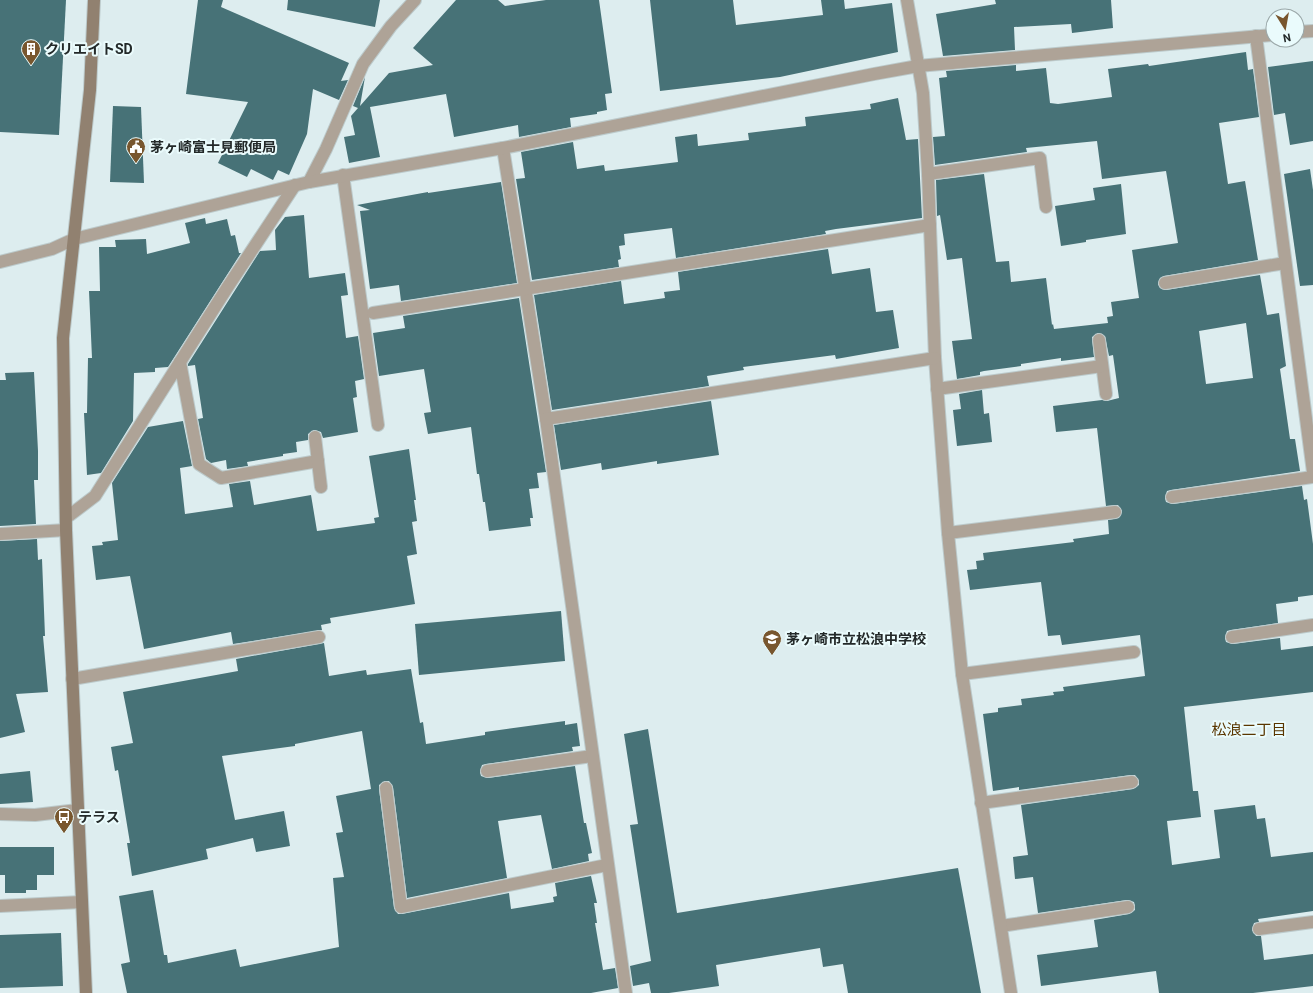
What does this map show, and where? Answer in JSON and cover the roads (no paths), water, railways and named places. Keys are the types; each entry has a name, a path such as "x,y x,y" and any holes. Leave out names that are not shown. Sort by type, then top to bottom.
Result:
{"street":[{"path":"86,993 66,524 63,338 90,90 94,0"},
{"path":"309,182 326,149 362,64 391,26 415,0"},
{"path":"907,0 923,93 937,389 948,534 962,674 1011,993"},
{"path":"0,262 52,249 74,239 309,182 503,148 918,66 1265,35"},
{"path":"1256,36 1285,263 1308,399 1313,472"},
{"path":"503,148 546,419 626,993"},
{"path":"928,174 1040,158 1046,207"},
{"path":"344,175 378,425"},
{"path":"0,534 66,524 95,496 226,288 295,186"},
{"path":"373,313 930,225"},
{"path":"1165,283 1285,263"},
{"path":"1099,340 1106,394"},
{"path":"546,419 935,358"},
{"path":"180,362 198,464 221,478 318,461"},
{"path":"937,389 1102,366"},
{"path":"315,437 321,487"},
{"path":"1172,497 1313,477"},
{"path":"948,534 1115,512"},
{"path":"1232,637 1313,626"},
{"path":"72,679 319,637"},
{"path":"962,674 1134,652"},
{"path":"487,771 592,756"},
{"path":"981,803 1132,782"},
{"path":"386,788 401,906 607,865"},
{"path":"0,814 35,815 78,810"},
{"path":"0,906 82,902"},
{"path":"1001,926 1128,907"},
{"path":"1259,929 1313,922"}],"place":[{"name":"クリエイトSD","path":"31,66"},
{"name":"茅ヶ崎富士見郵便局","path":"136,164"},
{"name":"茅ヶ崎市立松浪中学校","path":"772,656"},
{"name":"テラス","path":"64,834"}],"district":[{"name":"松浪二丁目","path":"1249,730"}]}
